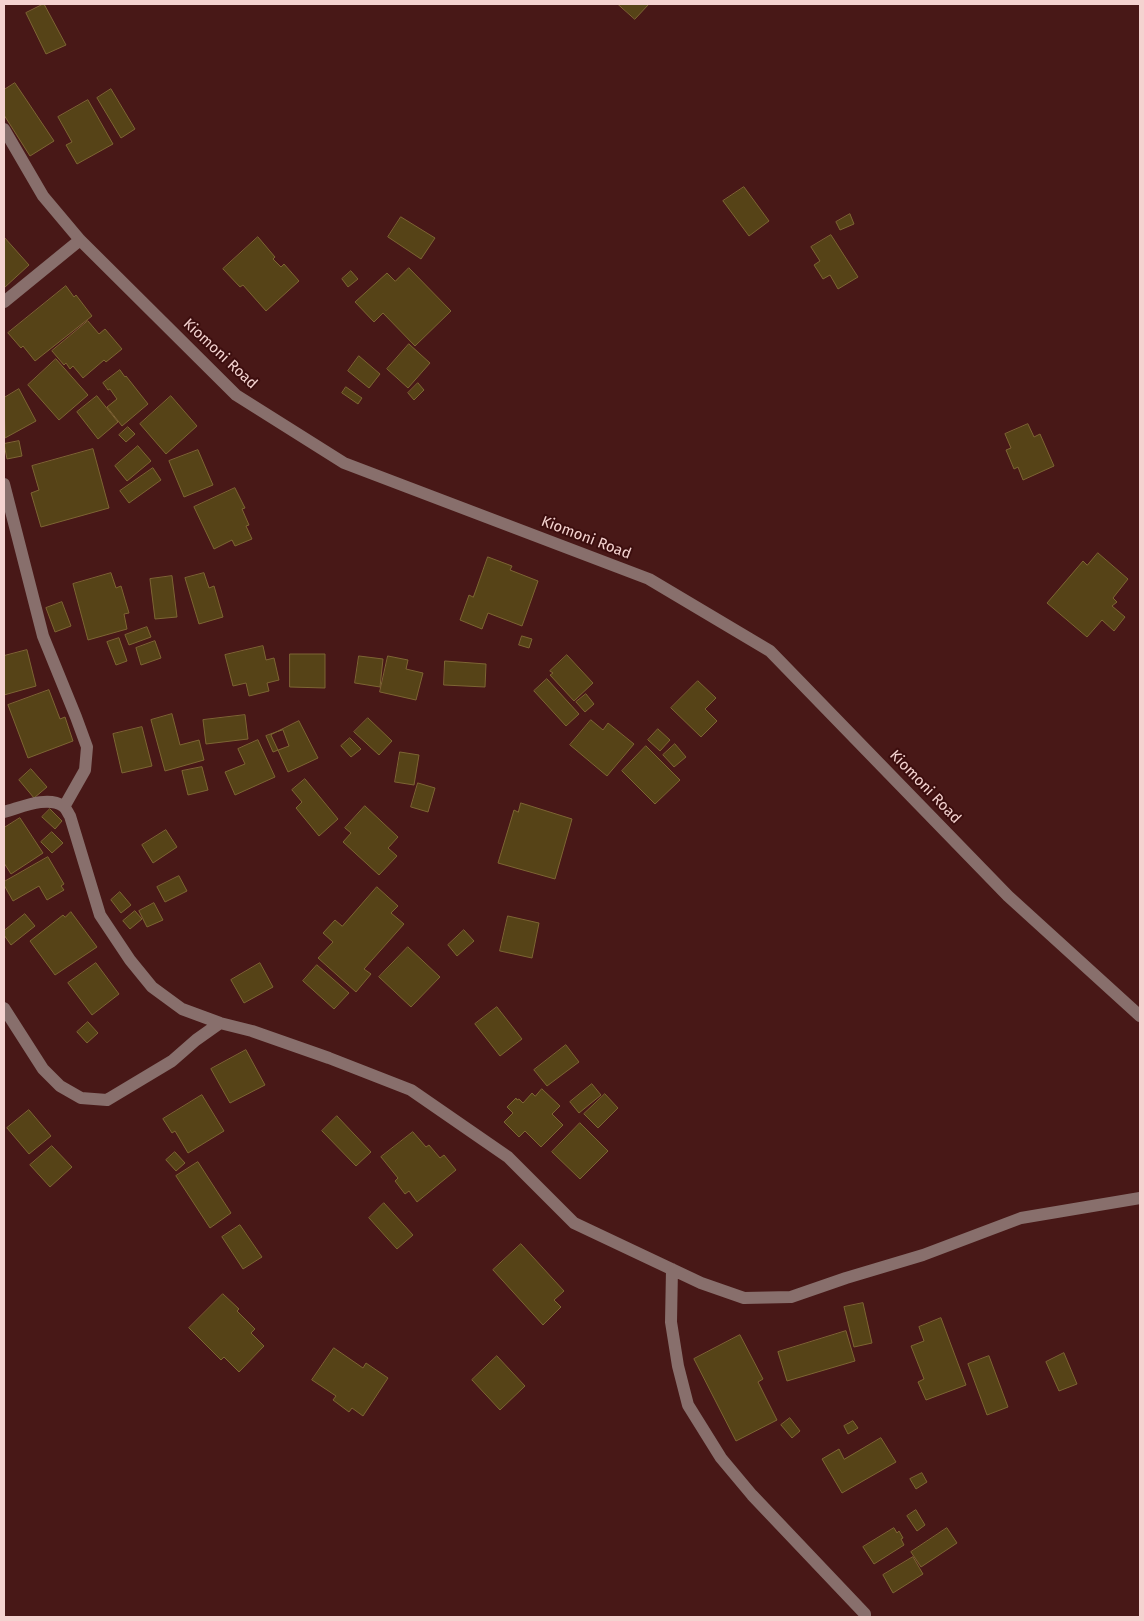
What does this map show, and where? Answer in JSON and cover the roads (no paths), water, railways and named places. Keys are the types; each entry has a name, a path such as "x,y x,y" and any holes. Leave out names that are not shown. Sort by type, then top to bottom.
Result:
{"street":[{"name":"Kiomoni Road","path":"4,129 44,196 80,240 236,395 344,463 649,579 770,651 1008,896 1140,1016"},
{"path":"4,302 80,240"},
{"path":"4,484 43,636 87,747 84,770 64,807"},
{"path":"4,812 40,802 54,802 64,807 70,816 100,915 130,960 152,987 182,1009 329,1058 411,1090 508,1158 574,1223 702,1283 744,1298 791,1297 923,1255 1021,1218 1140,1198"},
{"path":"4,1008 43,1069 60,1086 81,1098 90,1099 107,1100 172,1061 196,1040 220,1023"},
{"path":"672,1269 672,1322 678,1366 688,1406 721,1458 752,1495 865,1614 865,1617"}]}
